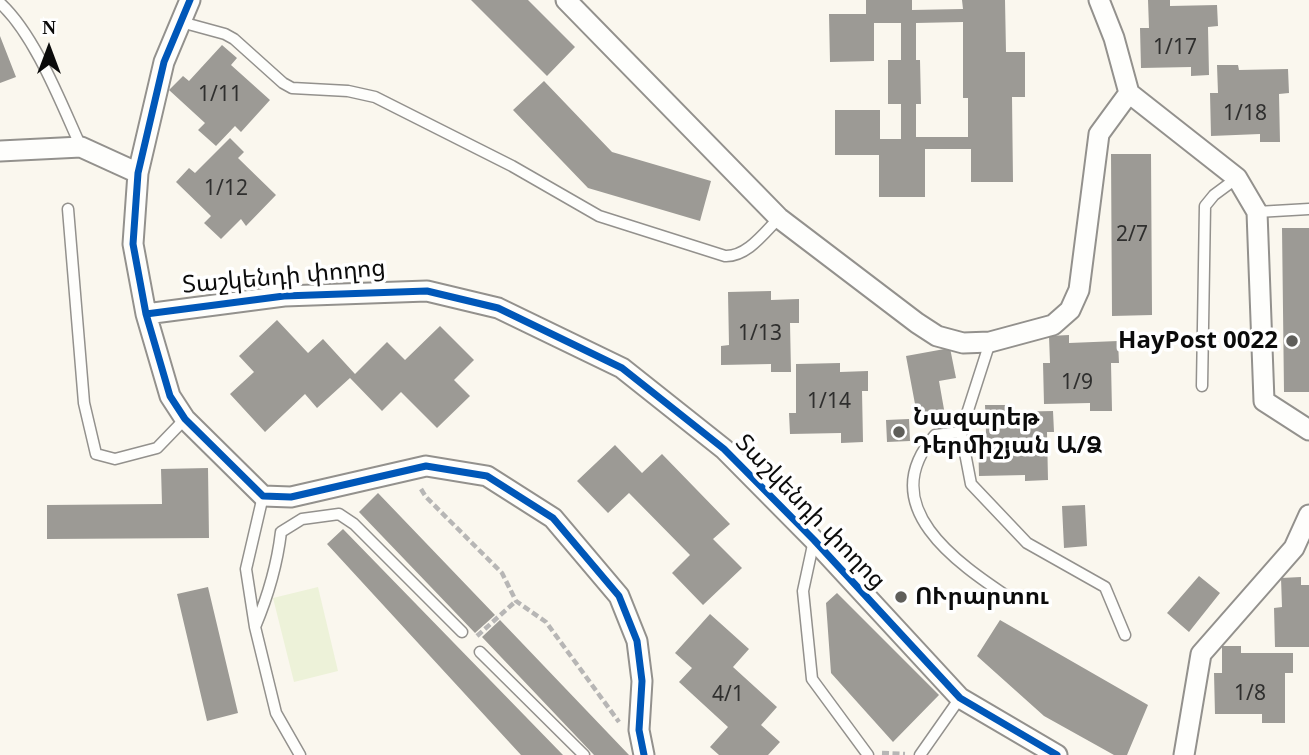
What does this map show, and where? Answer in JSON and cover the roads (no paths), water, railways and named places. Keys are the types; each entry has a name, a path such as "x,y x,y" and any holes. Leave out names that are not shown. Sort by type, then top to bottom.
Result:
{"street":[{"path":"190,0 164,62 138,173 133,244 146,314 170,396 185,419 263,496 291,497 426,466 487,476 553,518 619,596 637,640 642,681 639,730 643,752"},
{"path":"566,0 779,218 917,323 937,336 963,342 990,342 1053,325 1070,310 1079,289 1099,134 1129,93"},
{"path":"1099,0 1114,38 1129,93 1237,178 1257,212 1264,401 1309,430"},
{"path":"0,151 81,148 138,173"},
{"name":"Տաշկենդի փողոց","path":"146,314 284,296 427,291 498,308 622,369 724,449 814,540 960,698 1057,755"},
{"path":"1184,755 1201,654 1294,548 1309,515"}],"lane":[{"path":"0,3 10,12 47,73 81,148"},
{"path":"181,22 216,31 234,39 292,88 348,91 376,97 512,166 599,216 725,256 735,256 743,252 779,218"},
{"path":"1202,386 1205,206 1214,195 1237,178"},
{"path":"68,209 85,403 96,454 115,459 158,448 185,419"},
{"path":"1257,212 1309,209"},
{"path":"990,342 961,432 971,484 1027,543 1105,587 1125,635"},
{"path":"961,432 935,435 923,449 914,472 913,496 919,516 951,554 1011,599"},
{"path":"263,496 246,569 255,627 276,713 300,755"},
{"path":"255,627 269,591 281,532 302,519 339,514 354,524 462,632"},
{"path":"814,540 803,591 812,679 868,754"},
{"path":"481,652 584,755"},
{"path":"920,755 960,698"}],"place":[{"name":"HayPost 0022","path":"1292,341"},
{"name":"Նազարեթ Դերմիշյան Ա/Ձ","path":"899,432"},
{"name":"ՈՒրարտու","path":"901,597"}]}
